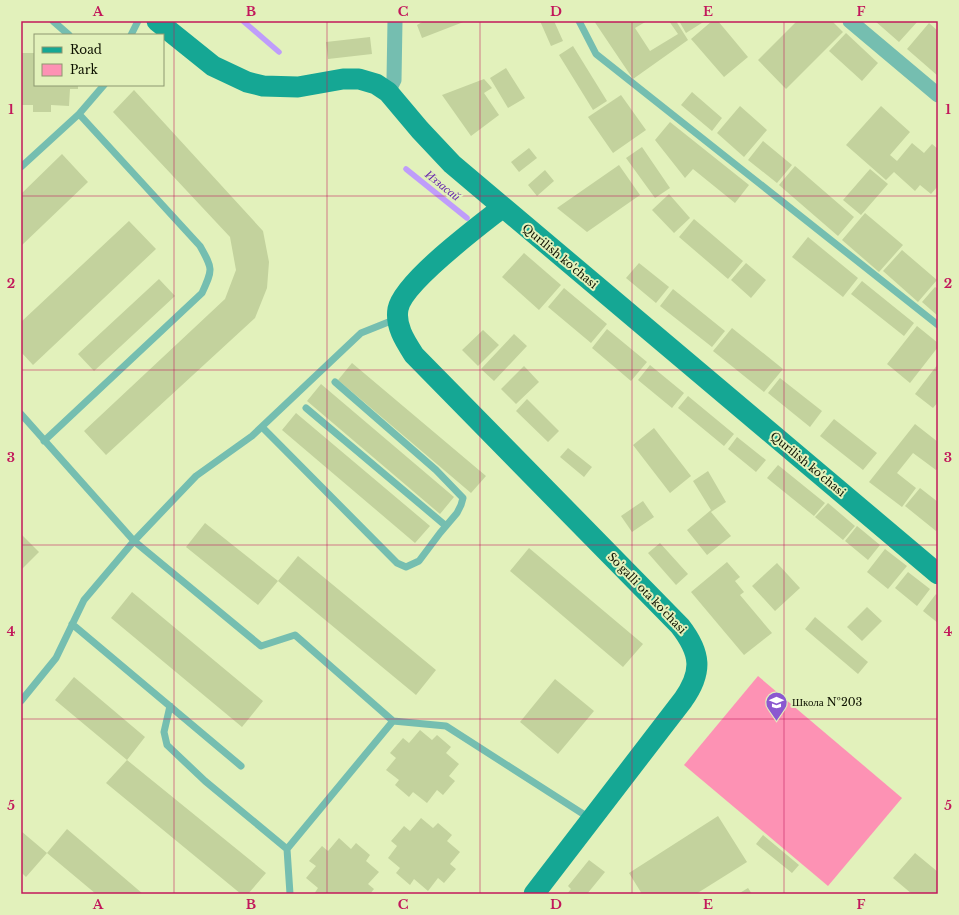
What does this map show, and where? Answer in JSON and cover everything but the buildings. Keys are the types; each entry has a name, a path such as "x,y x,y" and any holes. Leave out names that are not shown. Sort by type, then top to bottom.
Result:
{"street":[{"name":"Qurilish ko'chasi","path":"156,21 213,66 247,82 263,86 298,88 343,80 359,79 376,84 388,92 436,148 452,164 938,574"},
{"path":"388,92 394,80 395,21"},
{"path":"850,21 938,95"},
{"path":"398,318 400,303 432,266 502,207"},
{"name":"So'galli ota ko'chasi","path":"398,318 404,338 414,354 680,626 690,638 698,663 697,674 688,693 534,894"}],"lane":[{"path":"53,21 68,34"},
{"path":"132,34 138,21"},
{"path":"579,21 596,54 938,325"},
{"path":"21,167 79,114 103,86"},
{"path":"44,441 202,293 210,275 210,263 200,246 79,114"},
{"path":"21,701 56,658 84,600 134,541 196,476 252,436 361,333 398,318"},
{"path":"262,427 397,563 406,567 419,561 457,513 461,505 462,498 436,470 335,382"},
{"path":"306,408 446,526"},
{"path":"21,414 134,541 261,646 295,635 393,721 446,726 591,819"},
{"path":"72,624 241,766"},
{"path":"170,706 164,732 167,745 205,780 287,849"},
{"path":"290,894 287,849 393,721"}],"green space":[{"path":"758,676 902,798 828,886 684,765"}],"waterway":[{"name":"Иззасай","path":"243,21 279,52"},
{"name":"Иззасай","path":"406,169 467,218"}],"place":[{"name":"Школа №203","path":"776,722"}]}
